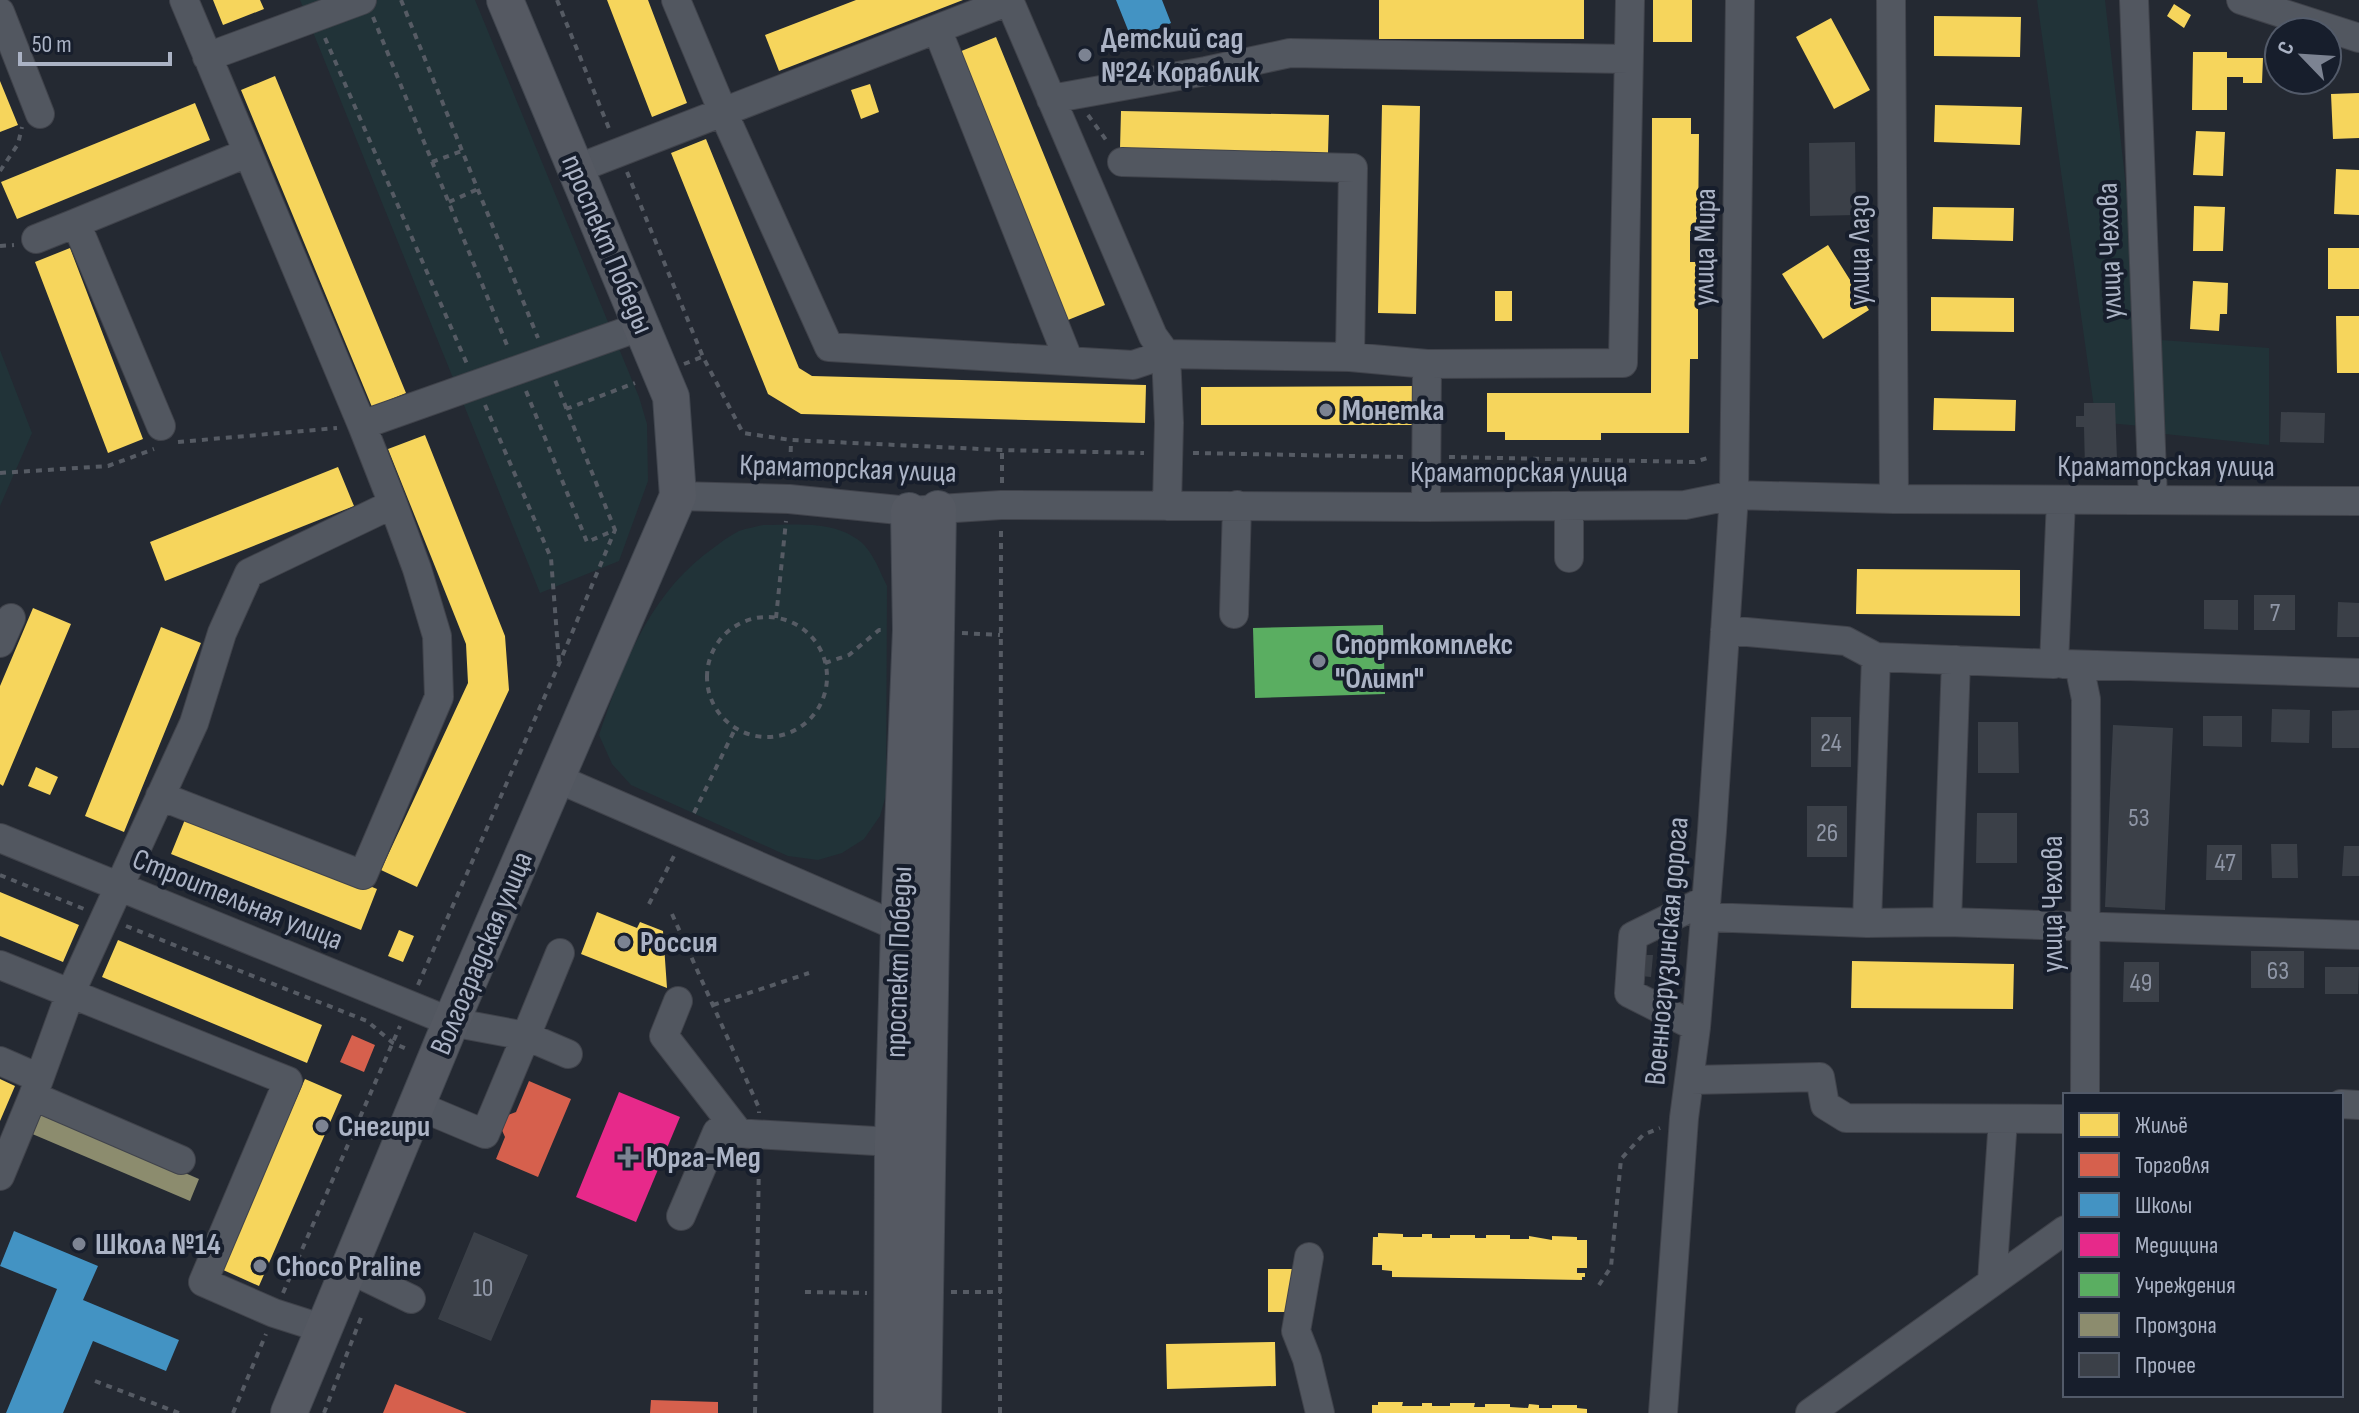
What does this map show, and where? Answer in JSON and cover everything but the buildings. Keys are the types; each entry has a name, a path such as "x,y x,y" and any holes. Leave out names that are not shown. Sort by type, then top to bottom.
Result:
{"main road":[{"name":"проспект Победы","path":"505,0 671,397 678,496"},
{"name":"Волгоградская улица","path":"289,1413 324,1329 358,1273 426,1109 435,1062 461,1024 564,781 678,496"},
{"name":"проспект Победы","path":"892,1413 893,1142 914,925 911,630 924,510"},
{"path":"914,925 923,1413"},
{"path":"426,1109 461,1024"},
{"path":"311,1413 358,1273"}],"street":[{"path":"160,796 363,875 439,697 437,636 417,569 362,425 184,0"},
{"path":"676,0 829,347 1133,365 1166,354 1350,357 1427,364 1623,363 1630,0"},
{"path":"576,169 1009,0 1062,96 1153,336 1166,354 1167,506"},
{"name":"улица Мира","path":"1734,495 1740,0"},
{"name":"улица Лазо","path":"1891,0 1894,499"},
{"name":"улица Чехова","path":"2134,0 2153,500"},
{"path":"2241,0 2359,38"},
{"path":"207,57 303,13 367,7"},
{"path":"0,12 40,114"},
{"path":"937,29 1069,361"},
{"path":"1062,96 1290,53 1628,59"},
{"path":"36,239 247,153"},
{"path":"1122,162 1353,168 1350,357"},
{"path":"76,223 164,439"},
{"path":"362,425 642,326"},
{"path":"1426,507 1427,364"},
{"name":"Краматорская улица","path":"678,496 789,499 924,510 1001,505 1685,505 1734,495 1894,499 2359,501"},
{"name":"Военногрузинская дорога","path":"1663,1413 1684,1118 1696,1027 1734,495"},
{"name":"улица Чехова","path":"2061,500 2067,664 2086,699 2085,1093"},
{"path":"0,1176 70,994 194,723 222,633 249,573 393,504"},
{"path":"1234,614 1237,505"},
{"path":"1569,506 1569,558"},
{"path":"1725,630 1846,641 1876,657 2359,673"},
{"path":"1867,923 1876,657"},
{"path":"1947,922 1956,660"},
{"path":"564,781 914,925"},
{"name":"Строительная улица","path":"0,838 409,1005 461,1024 526,1036 568,1054"},
{"path":"1696,1027 1629,993 1633,936 1705,909 1867,923 1947,922 2359,935"},
{"path":"426,1109 485,1134 560,953"},
{"path":"0,965 288,1081 203,1282 274,1313 324,1329"},
{"path":"678,1001 664,1036 739,1133"},
{"path":"0,1061 36,1087 181,1160"},
{"path":"1691,1080 1820,1077 1825,1105 1846,1118 2063,1119"},
{"path":"1992,1282 2003,1119"},
{"path":"681,1216 717,1132 893,1142"},
{"path":"1810,1413 2063,1231"},
{"path":"1309,1257 1296,1331 1307,1359 1320,1413"},
{"path":"358,1273 411,1299"}],"path":[{"path":"233,1413 615,530 401,0"},
{"path":"557,0 703,357 743,433 791,440 1002,450 1694,462 1736,449"},
{"path":"367,7 587,542 615,530"},
{"path":"303,13 476,385 551,558 559,664"},
{"path":"1062,96 1122,162"},
{"path":"0,171 18,144"},
{"path":"432,162 462,151"},
{"path":"449,202 478,189"},
{"path":"0,473 108,466 164,439 362,425"},
{"path":"776,618 789,499 791,440"},
{"path":"1000,1413 1002,450"},
{"path":"776,618 798,625 815,641 825,663 826,686 818,709 802,726 781,736 758,737 735,729 718,713 708,692 707,668 715,646 731,628 752,619 776,618"},
{"path":"0,875 367,1021 393,1043 435,1062"},
{"path":"713,1005 809,973"},
{"path":"1599,1285 1611,1267 1621,1159 1643,1135 1684,1118"},
{"path":"95,1381 179,1413"}],"shaded area":[{"path":"300,0 475,0 639,397 647,424 648,481 619,561 540,593"},
{"path":"2037,0 2105,0 2153,427 2096,422"},
{"path":"2161,340 2269,348 2269,445 2165,434"},
{"path":"0,350 32,433 0,506"},
{"path":"763,525 814,525 850,535 869,551 887,586 886,795 880,816 864,839 842,853 818,860 788,856 631,785 612,764 599,735 627,660 667,593 684,573 726,539 739,531"}],"place":[{"name":"Детский сад №24 Кораблик","path":"1085,55"},
{"name":"Монетка","path":"1326,410"},
{"name":"Спорткомплекс \"Олимп\"","path":"1319,661"},
{"name":"Россия","path":"624,942"},
{"name":"Снегири","path":"322,1126"},
{"name":"Юрга-Мед","path":"628,1157"},
{"name":"Школа №14","path":"79,1244"},
{"name":"Choco Praline","path":"260,1266"}]}
